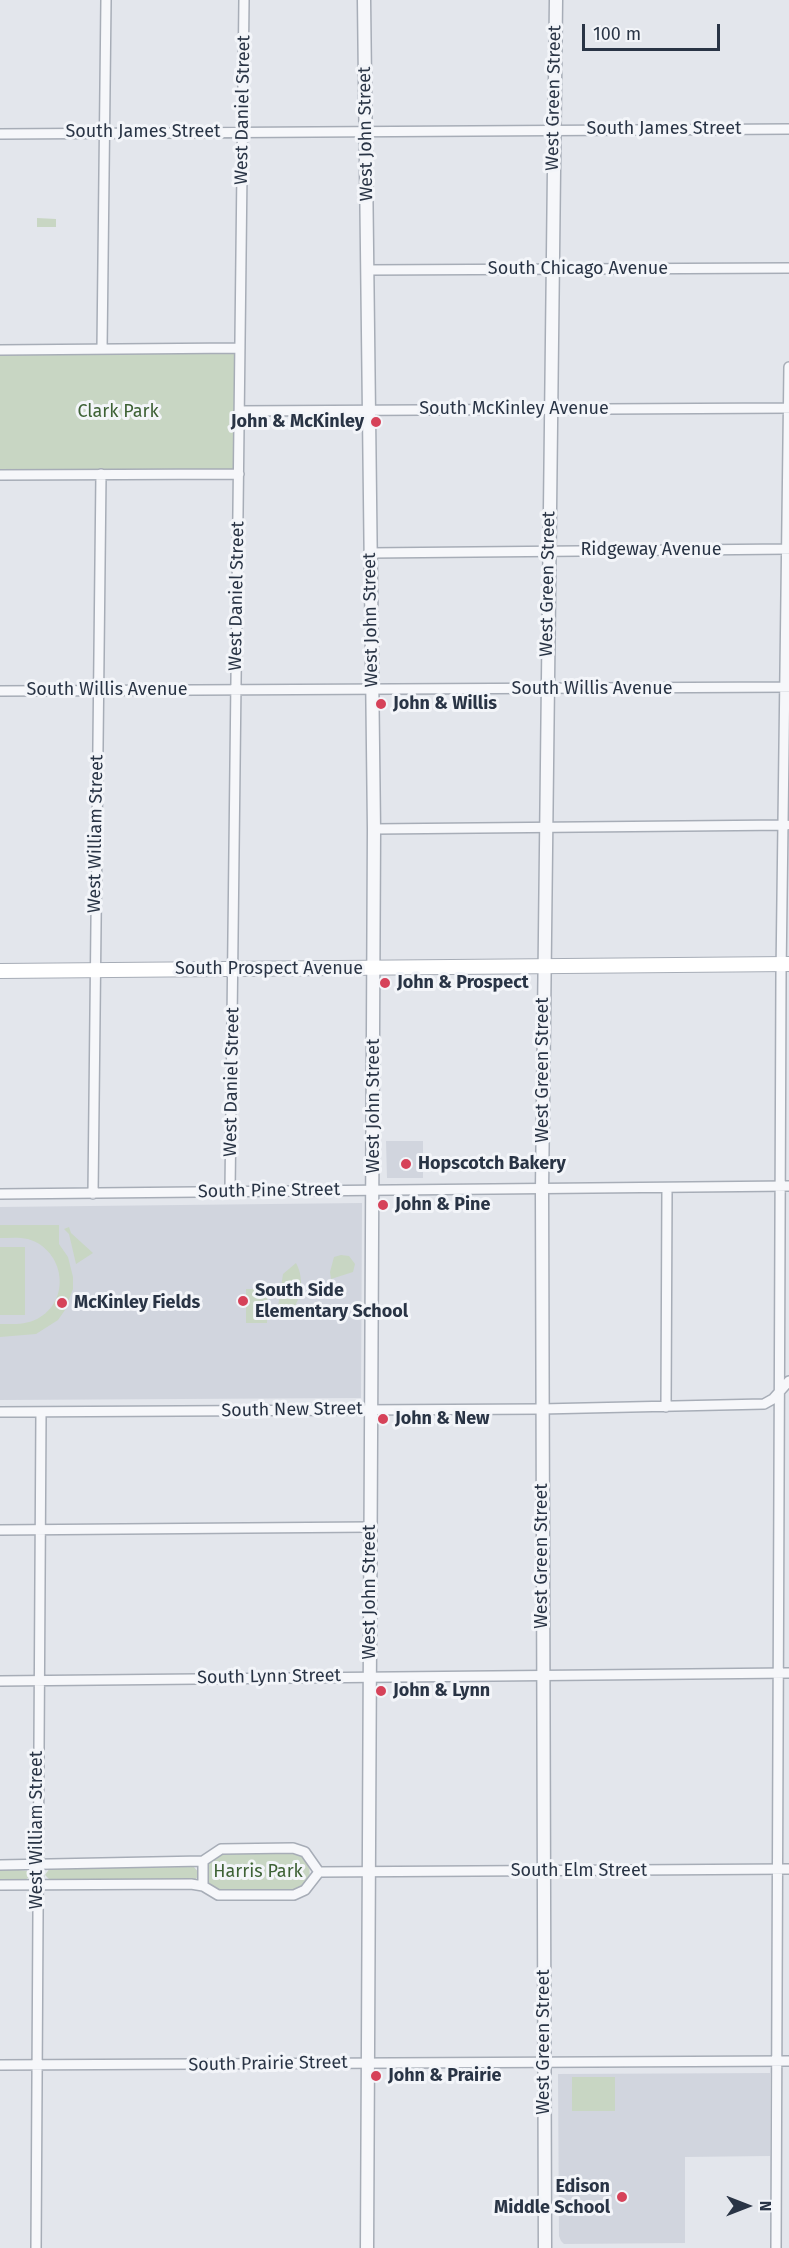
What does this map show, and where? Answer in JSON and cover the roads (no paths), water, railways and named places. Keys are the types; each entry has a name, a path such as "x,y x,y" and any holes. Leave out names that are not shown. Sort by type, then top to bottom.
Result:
{"main road":[{"name":"South Prospect Avenue","path":"0,971 785,964"}],"street":[{"path":"102,349 106,0"},
{"name":"West Daniel Street","path":"231,1191 244,0"},
{"name":"West John Street","path":"364,0 374,829 367,2248"},
{"name":"West Green Street","path":"545,2248 541,1409 543,966 556,0"},
{"name":"South James Street","path":"0,134 789,129"},
{"name":"South Chicago Avenue","path":"367,270 789,268"},
{"path":"0,350 240,348"},
{"path":"776,2248 776,1869 780,1392 785,1186 789,367"},
{"name":"South McKinley Avenue","path":"239,411 789,408"},
{"name":"West William Street","path":"93,1194 101,474"},
{"path":"0,475 238,474"},
{"name":"Ridgeway Avenue","path":"370,553 788,549"},
{"name":"South Willis Avenue","path":"0,691 787,687"},
{"path":"374,829 786,826"},
{"name":"South Pine Street","path":"0,1194 785,1186"},
{"path":"666,1407 667,1188"},
{"name":"South New Street","path":"0,1412 541,1409 767,1404 789,1381"},
{"name":"West William Street","path":"36,2248 36,1865 41,1412"},
{"path":"0,1530 370,1527"},
{"name":"South Lynn Street","path":"0,1681 789,1673"},
{"path":"0,1865 203,1861 220,1849 293,1848 305,1852 319,1872 305,1890 294,1895 218,1895 203,1886 0,1885"},
{"path":"203,1861 203,1886"},
{"name":"South Elm Street","path":"319,1872 789,1869"},
{"name":"South Prairie Street","path":"0,2065 789,2061"}],"place":[{"name":"John & McKinley","path":"376,422"},
{"name":"John & Willis","path":"381,704"},
{"name":"John & Prospect","path":"385,983"},
{"name":"Hopscotch Bakery","path":"406,1164"},
{"name":"John & Pine","path":"383,1205"},
{"name":"South Side Elementary School","path":"243,1301"},
{"name":"McKinley Fields","path":"62,1303"},
{"name":"John & New","path":"383,1419"},
{"name":"John & Lynn","path":"381,1691"},
{"name":"John & Prairie","path":"376,2076"},
{"name":"Edison Middle School","path":"622,2197"}],"park label":[{"name":"Clark Park","path":"118,412"},
{"name":"Harris Park","path":"258,1872"}]}
